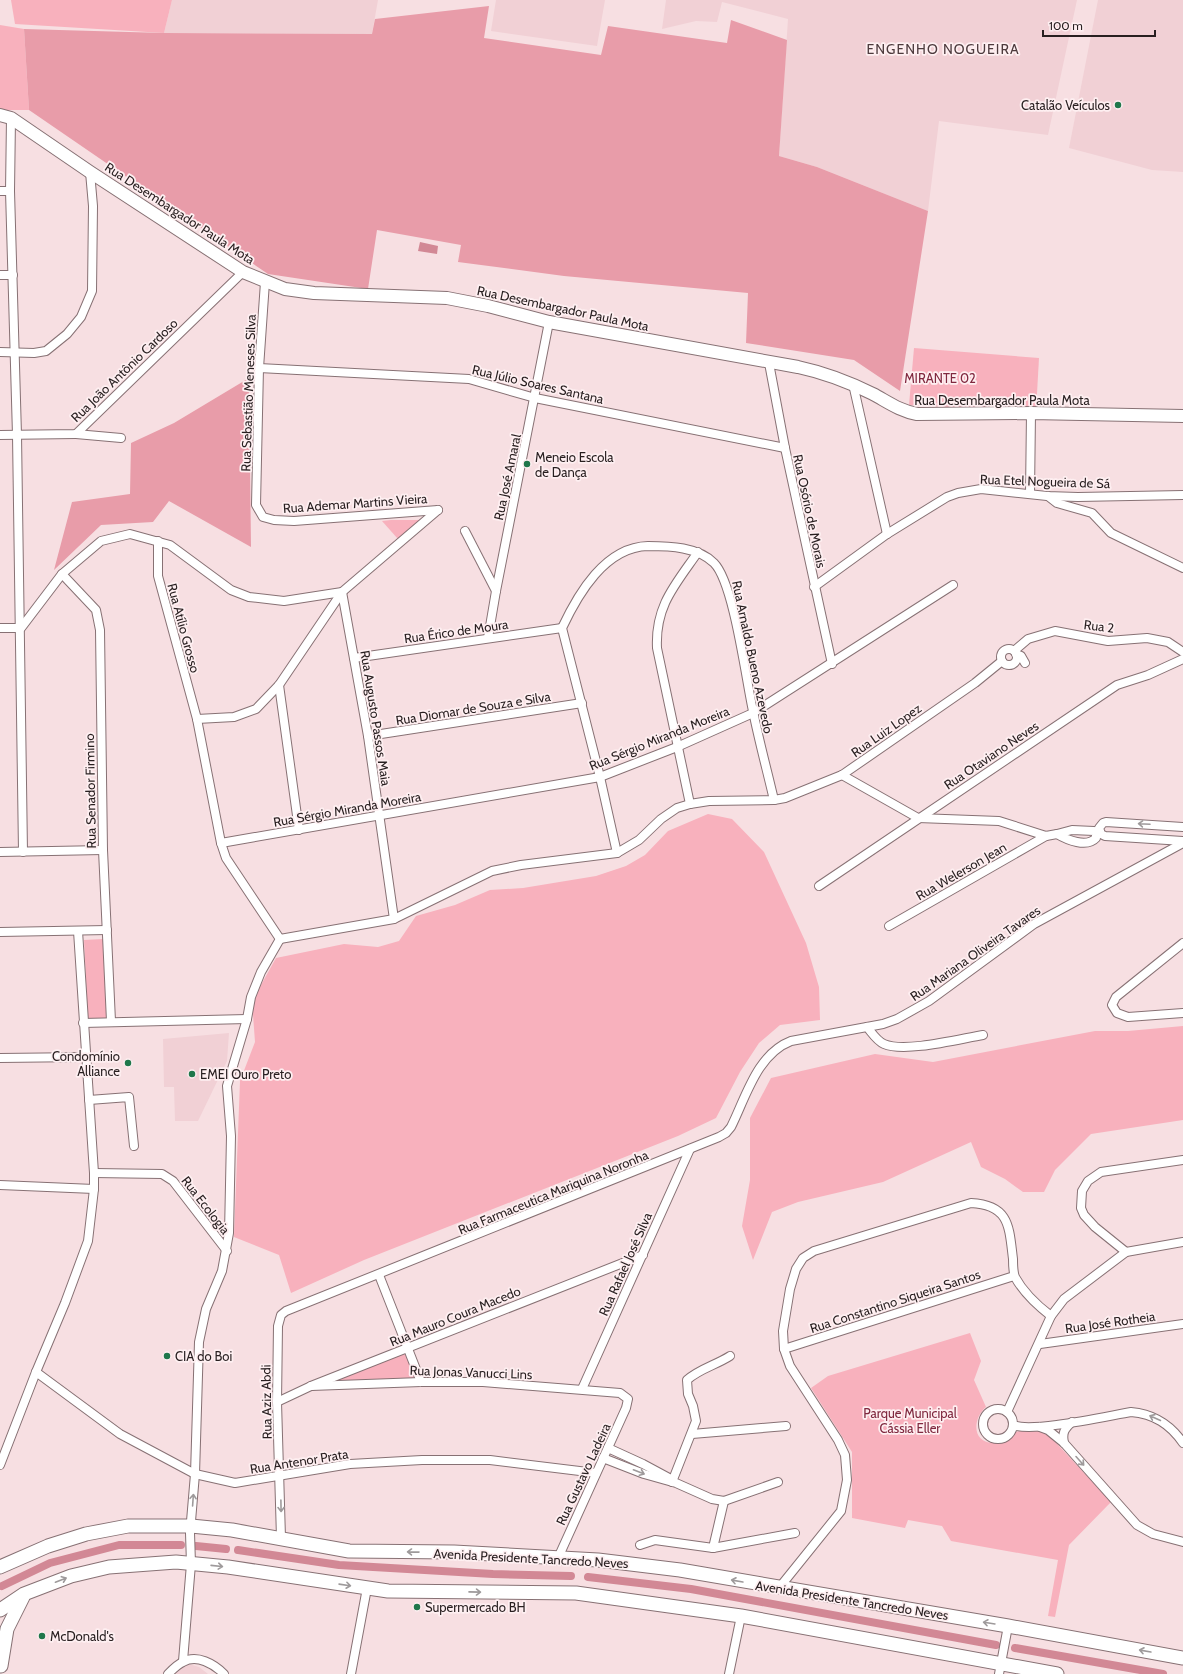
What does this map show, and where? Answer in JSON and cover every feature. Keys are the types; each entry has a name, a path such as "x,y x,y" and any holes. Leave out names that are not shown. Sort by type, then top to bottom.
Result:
{"main road":[{"name":"Avenida Presidente Tancredo Neves","path":"2,1564 48,1546 102,1531 128,1526 191,1531 232,1530 349,1551 454,1552 598,1560 680,1570 1008,1626 1183,1658"},
{"path":"0,1610 24,1594 71,1576 109,1567 176,1562 191,1559 228,1567 388,1591 576,1593 742,1616 1057,1674"},
{"path":"2,1667 7,1629 24,1594"}],"street":[{"name":"Rua Desembargador Paula Mota","path":"6,117 244,272 285,289 314,293 447,298 488,306 549,322 825,372 853,384 906,412 917,414 1031,413 1183,416"},
{"path":"6,117 13,275 17,435 21,628 23,852"},
{"path":"0,352 34,353 46,351 67,334 81,317 92,291 93,206 90,172"},
{"path":"0,191 10,191"},
{"name":"Rua João Antônio Cardoso","path":"0,435 76,434 244,272"},
{"path":"0,275 13,275"},
{"name":"Rua Sebastião Meneses Silva","path":"256,505 259,368 265,282"},
{"name":"Rua José Amaral","path":"488,638 549,322"},
{"name":"Rua Osório de Morais","path":"770,362 785,448 814,587 832,664"},
{"name":"Rua Júlio Soares Santana","path":"259,368 469,378 535,398 785,448"},
{"path":"853,384 887,534"},
{"path":"1030,494 1031,413"},
{"path":"76,434 121,438"},
{"name":"Rua Etel Nogueira de Sá","path":"814,587 887,534 947,497 958,492 981,489 1048,496 1183,495"},
{"path":"1048,496 1058,503 1092,514 1111,532 1183,568"},
{"name":"Rua Ademar Martins Vieira","path":"256,505 263,517 274,520 294,521 438,510 342,592"},
{"path":"465,531 496,591"},
{"path":"21,628 62,574 101,541 130,534 170,545 231,590 249,597 284,601 342,592"},
{"name":"Rua Atílio Grosso","path":"158,541 158,576 198,719 221,843 226,858 280,939"},
{"name":"Rua Arnaldo Bueno Azevedo","path":"562,628 583,589 598,571 621,554 645,546 659,546 698,552 715,563 726,581 753,713 774,800"},
{"path":"690,804 657,648 657,624 662,606 698,552"},
{"name":"Rua Senador Firmino","path":"62,574 96,610 100,630 103,850 111,1021"},
{"name":"Rua Sérgio Miranda Moreira","path":"221,843 600,777 677,747 753,713 832,664 953,585"},
{"path":"198,719 234,717 256,709 279,685 342,592"},
{"name":"Rua Augusto Passos Maia","path":"342,592 368,736 394,919"},
{"path":"0,628 21,628"},
{"path":"183,1661 191,1559 199,1342 201,1326 206,1309 222,1271 227,1251 229,1233 230,1136 227,1086 247,1019 251,997 260,972 280,939 394,919 492,871 522,865 617,853 582,703 562,628"},
{"name":"Rua Érico de Moura","path":"354,658 562,628"},
{"name":"Rua 2","path":"1002,661 1009,664 1013,663 1016,659 1015,652 1028,639 1055,631 1108,641 1147,638 1168,642 1183,652"},
{"path":"1015,652 1021,656 1026,663"},
{"name":"Rua Otaviano Neves","path":"819,886 1117,685 1183,659"},
{"name":"Rua Luiz Lopez","path":"617,853 639,840 661,819 677,808 709,801 774,800 785,798 842,775 975,683 1002,661"},
{"path":"279,685 299,830"},
{"name":"Rua Diomar de Souza e Silva","path":"368,736 582,703"},
{"path":"842,775 918,818 999,821 1046,836 1058,834"},
{"path":"1183,827 1106,822 1099,828 1101,834 1105,836 1183,842"},
{"name":"Rua Welerson Jean","path":"889,926 1046,836"},
{"name":"Rua Mariana Oliveira Tavares","path":"791,1041 867,1027 897,1019 929,1001 1034,924 1183,842"},
{"path":"0,852 103,850"},
{"path":"0,932 107,930"},
{"path":"0,1465 36,1372 66,1302 88,1241 94,1189 94,1173 78,931"},
{"path":"1183,943 1113,1001 1114,1009 1122,1016 1128,1017 1183,1013"},
{"path":"83,1022 247,1019"},
{"path":"867,1027 883,1044 896,1048 983,1035"},
{"name":"Rua Farmaceutica Mariquina Noronha","path":"281,1315 286,1311 379,1275 726,1133 731,1127 760,1066 774,1050 791,1041"},
{"path":"0,1058 86,1057"},
{"path":"89,1100 129,1097 134,1146"},
{"name":"Rua Rafael José Silva","path":"582,1389 690,1149"},
{"path":"1126,1252 1095,1227 1084,1215 1081,1208 1082,1191 1088,1181 1101,1172 1183,1160"},
{"name":"Rua Ecologia","path":"94,1173 162,1174 173,1181 227,1251"},
{"path":"0,1185 94,1189"},
{"path":"779,1588 841,1511 847,1480 844,1455 838,1440 790,1366 784,1348 783,1331 790,1289 796,1269 802,1258 814,1251 971,1203 981,1204 997,1210 1004,1216 1009,1226 1014,1276 1040,1307 1051,1316"},
{"path":"1007,1412 1040,1344 1051,1316 1064,1299 1126,1252 1183,1242"},
{"name":"Rua Mauro Coura Macedo","path":"277,1402 311,1386 642,1255"},
{"path":"379,1275 421,1382"},
{"name":"Rua Constantino Siqueira Santos","path":"784,1348 1014,1276"},
{"name":"Rua Aziz Abdi","path":"281,1315 278,1326 277,1402 281,1538"},
{"name":"Rua José Rotheia","path":"1040,1344 1183,1324"},
{"path":"674,1482 696,1421 693,1406 688,1394 687,1380 696,1372 714,1365 730,1356"},
{"name":"Rua Antenor Prata","path":"36,1372 120,1434 195,1474 235,1483 350,1464 422,1460 490,1460 596,1473"},
{"name":"Rua Jonas Vanucci Lins","path":"311,1386 421,1382 483,1382 620,1393 628,1399"},
{"name":"Rua Gustavo Ladeira","path":"558,1558 604,1458 626,1408 628,1399"},
{"path":"995,1409 1007,1412 1012,1418 1013,1425 1008,1436 996,1440 985,1434 982,1428 985,1416 995,1409"},
{"path":"1013,1425 1024,1428 1040,1427 1131,1412 1142,1413 1166,1424 1183,1443"},
{"path":"1064,1443 1063,1435 1065,1429 1072,1422"},
{"path":"692,1434 786,1426"},
{"path":"1040,1427 1048,1430 1064,1443 1137,1525 1153,1534 1183,1542"},
{"path":"608,1448 643,1464 674,1482 712,1499 724,1500 778,1482"},
{"path":"604,1458 644,1474 674,1482"},
{"path":"713,1548 724,1500"},
{"path":"640,1546 655,1540 713,1548 795,1533"},
{"path":"351,1674 367,1588"},
{"path":"729,1674 742,1616"},
{"path":"1001,1664 1008,1626"},
{"path":"168,1674 183,1661 197,1658 216,1666 224,1674"}],"shaded area":[{"path":"172,0 378,0 372,34 164,33"},
{"path":"496,0 605,0 597,46 491,31"},
{"path":"666,0 1077,0 1048,135 939,121 928,211 817,167 779,156 788,19 722,2 717,22 696,21 662,29"},
{"name":"Catalão Veículos","path":"1098,0 1183,0 1183,172 1152,170 1069,148"},
{"path":"489,6 484,38 601,55 608,26 727,43 731,20 787,40 779,156 817,167 928,211 900,391 854,360 746,343 748,293 564,276 458,262 461,245 377,230 368,289 268,274 29,110 24,29 164,33 372,34 375,19"},
{"path":"420,242 438,246 437,254 418,251"},
{"path":"249,378 251,547 169,501 153,522 101,525 54,570 72,502 130,494 131,443 174,423"},
{"name":"EMEI Ouro Preto","path":"229,1033 227,1061 198,1121 175,1121 174,1087 164,1087 163,1039"},
{"path":"186,1663 199,1667 208,1674 174,1674"}],"green space":[{"path":"11,0 172,0 164,33 15,24"},
{"path":"0,25 24,29 29,110 0,110"},
{"name":"MIRANTE 02","path":"914,348 1039,358 1036,411 909,405"},
{"path":"422,520 398,539 382,521"},
{"path":"708,814 732,819 764,852 806,943 819,987 820,1020 780,1025 759,1043 740,1072 716,1118 678,1136 364,1260 291,1293 279,1255 234,1237 240,1081 255,1042 252,1001 276,958 344,944 378,947 399,941 416,916 455,905 490,890 523,888 596,876 626,866 645,855 668,831"},
{"path":"103,939 107,1019 88,1020 84,940"},
{"path":"1183,1026 1183,1120 1091,1134 1055,1170 1044,1192 1023,1192 1005,1179 981,1167 971,1142 883,1182 798,1202 772,1212 753,1260 742,1226 750,1180 750,1118 771,1078 875,1054 933,1062 1095,1031 1128,1031"},
{"name":"Parque Municipal Cássia Eller","path":"970,1333 981,1361 974,1380 986,1407 978,1418 976,1430 978,1435 987,1442 1000,1443 1016,1432 1026,1430 1035,1430 1048,1434 1111,1502 1069,1545 1055,1617 1048,1616 1058,1560 951,1541 942,1526 908,1520 905,1528 852,1518 852,1452 811,1388 828,1376"},
{"path":"407,1348 421,1382 311,1386"}],"waterway":[{"path":"2,1586 50,1563 119,1545 181,1545"},
{"path":"196,1546 226,1549"},
{"path":"238,1550 339,1565 493,1574 571,1576"},
{"path":"588,1577 691,1589 996,1645"},
{"path":"1015,1648 1163,1674"}],"place":[{"name":"Catalão Veículos","path":"1118,105"},
{"name":"Meneio Escola de Dança","path":"527,464"},
{"name":"Condomínio Alliance","path":"128,1063"},
{"name":"EMEI Ouro Preto","path":"192,1074"},
{"name":"CIA do Boi","path":"167,1356"},
{"name":"Supermercado BH","path":"417,1607"},
{"name":"McDonald's","path":"42,1636"}],"district":[{"name":"ENGENHO NOGUEIRA","path":"943,49"}]}
